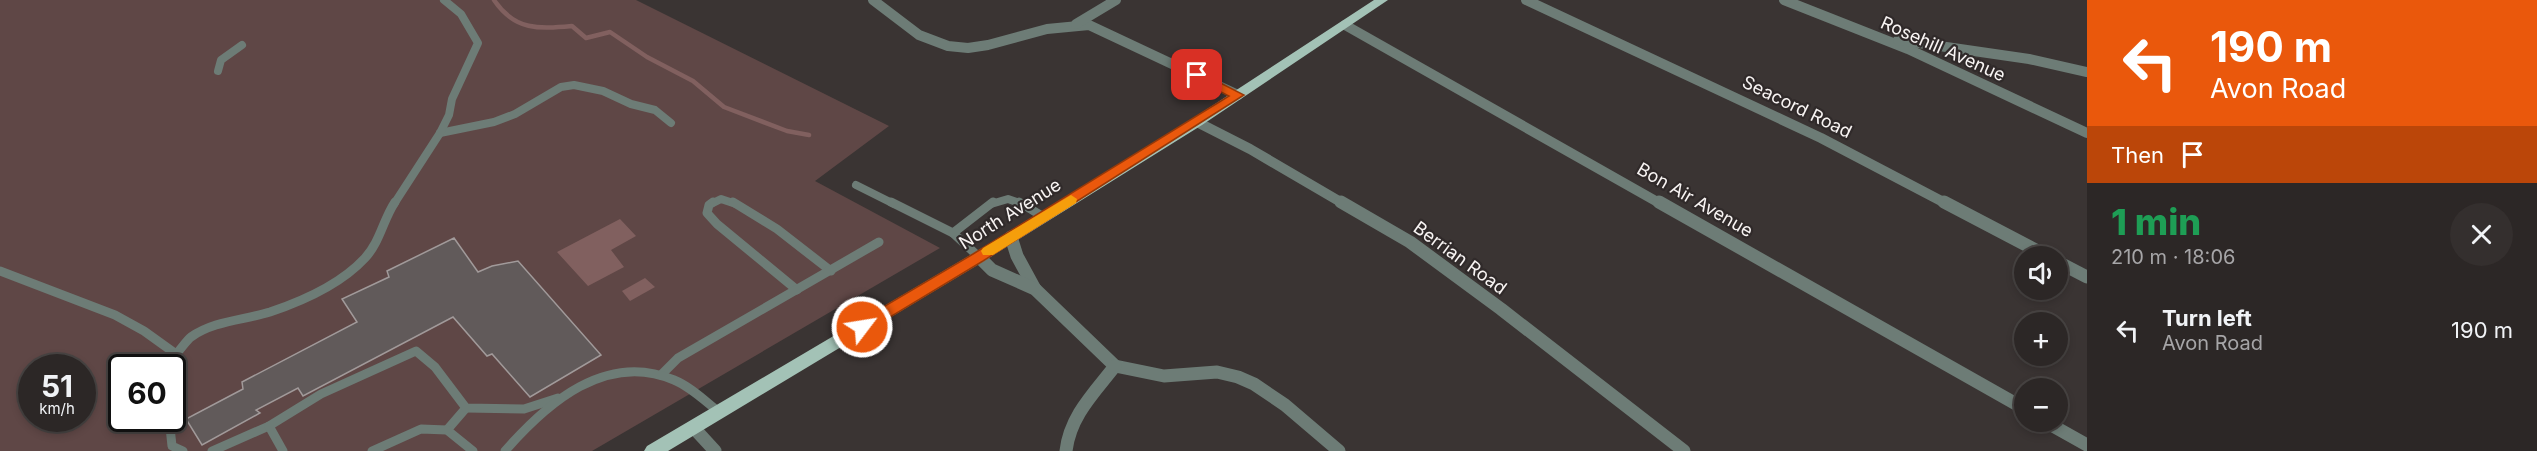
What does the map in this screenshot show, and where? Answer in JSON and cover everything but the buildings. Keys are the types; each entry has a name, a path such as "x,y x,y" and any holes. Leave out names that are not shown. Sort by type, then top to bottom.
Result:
{"main road":[{"name":"North Avenue","path":"653,451 978,257 1197,122 1382,0"}],"street":[{"path":"873,0 922,38 958,49 986,47 1049,28 1076,24 1098,28 1238,95"},
{"path":"1076,24 1116,0"},
{"name":"Seacord Road","path":"1526,0 1812,134 2029,246"},
{"name":"Rosehill Avenue","path":"1784,0 1879,38 1969,67 2087,133"},
{"name":"Bon Air Avenue","path":"1346,25 2014,404"},
{"path":"1879,38 2029,59 2087,72"},
{"path":"1969,67 1983,53"},
{"name":"Berrian Road","path":"1197,122 1250,149 1410,242 1501,309 1684,451"},
{"path":"1011,237 1017,256 1035,289 1114,366 1164,376 1217,372 1238,377 1254,384 1285,405 1339,451"},
{"path":"978,257 992,270 1035,289"},
{"path":"2068,267 2087,277"},
{"path":"1066,451 1066,436 1090,394 1114,366"},
{"path":"693,427 715,451"},
{"path":"2064,432 2087,445"}],"lane":[{"path":"0,271 115,315 144,331 176,354 191,337 213,326 269,312 304,299 346,275 364,259 376,244 387,215 440,133 449,115 452,99 478,43 460,14 444,0"},
{"path":"218,71 221,60 242,45"},
{"path":"440,133 494,122 515,114 561,87 574,85 603,91 631,104 654,110 671,123"},
{"path":"856,185 953,233 978,257"},
{"path":"953,233 1002,198 1019,201 1042,216"},
{"path":"796,290 717,224 707,213 709,205 717,199 723,199 739,206 803,247 831,271"},
{"path":"661,375 678,358 879,242"},
{"path":"212,451 269,426 286,413 382,365 416,351 435,367 466,408"},
{"path":"466,408 524,409 558,398 588,382 614,374 643,371 675,380 719,412"},
{"path":"505,451 531,422 558,398"},
{"path":"447,430 466,408"},
{"path":"269,426 284,451"},
{"path":"372,451 421,429 447,430 473,451"},
{"path":"170,432 172,446 183,451"}],"shaded area":[{"path":"0,0 636,0 889,126 815,181 940,248 592,451 0,451"},
{"path":"620,219 636,236 611,250 624,267 588,286 557,252"},
{"path":"645,278 655,287 630,301 622,291"}],"waterway":[{"path":"494,0 510,18 528,26 549,28 572,26 586,38 610,32 647,57 693,81 724,107 787,131 809,135"}],"slow traffic":[{"path":"988,251 1071,199"}],"route":[{"path":"862,327 1238,95 1197,75"}]}
